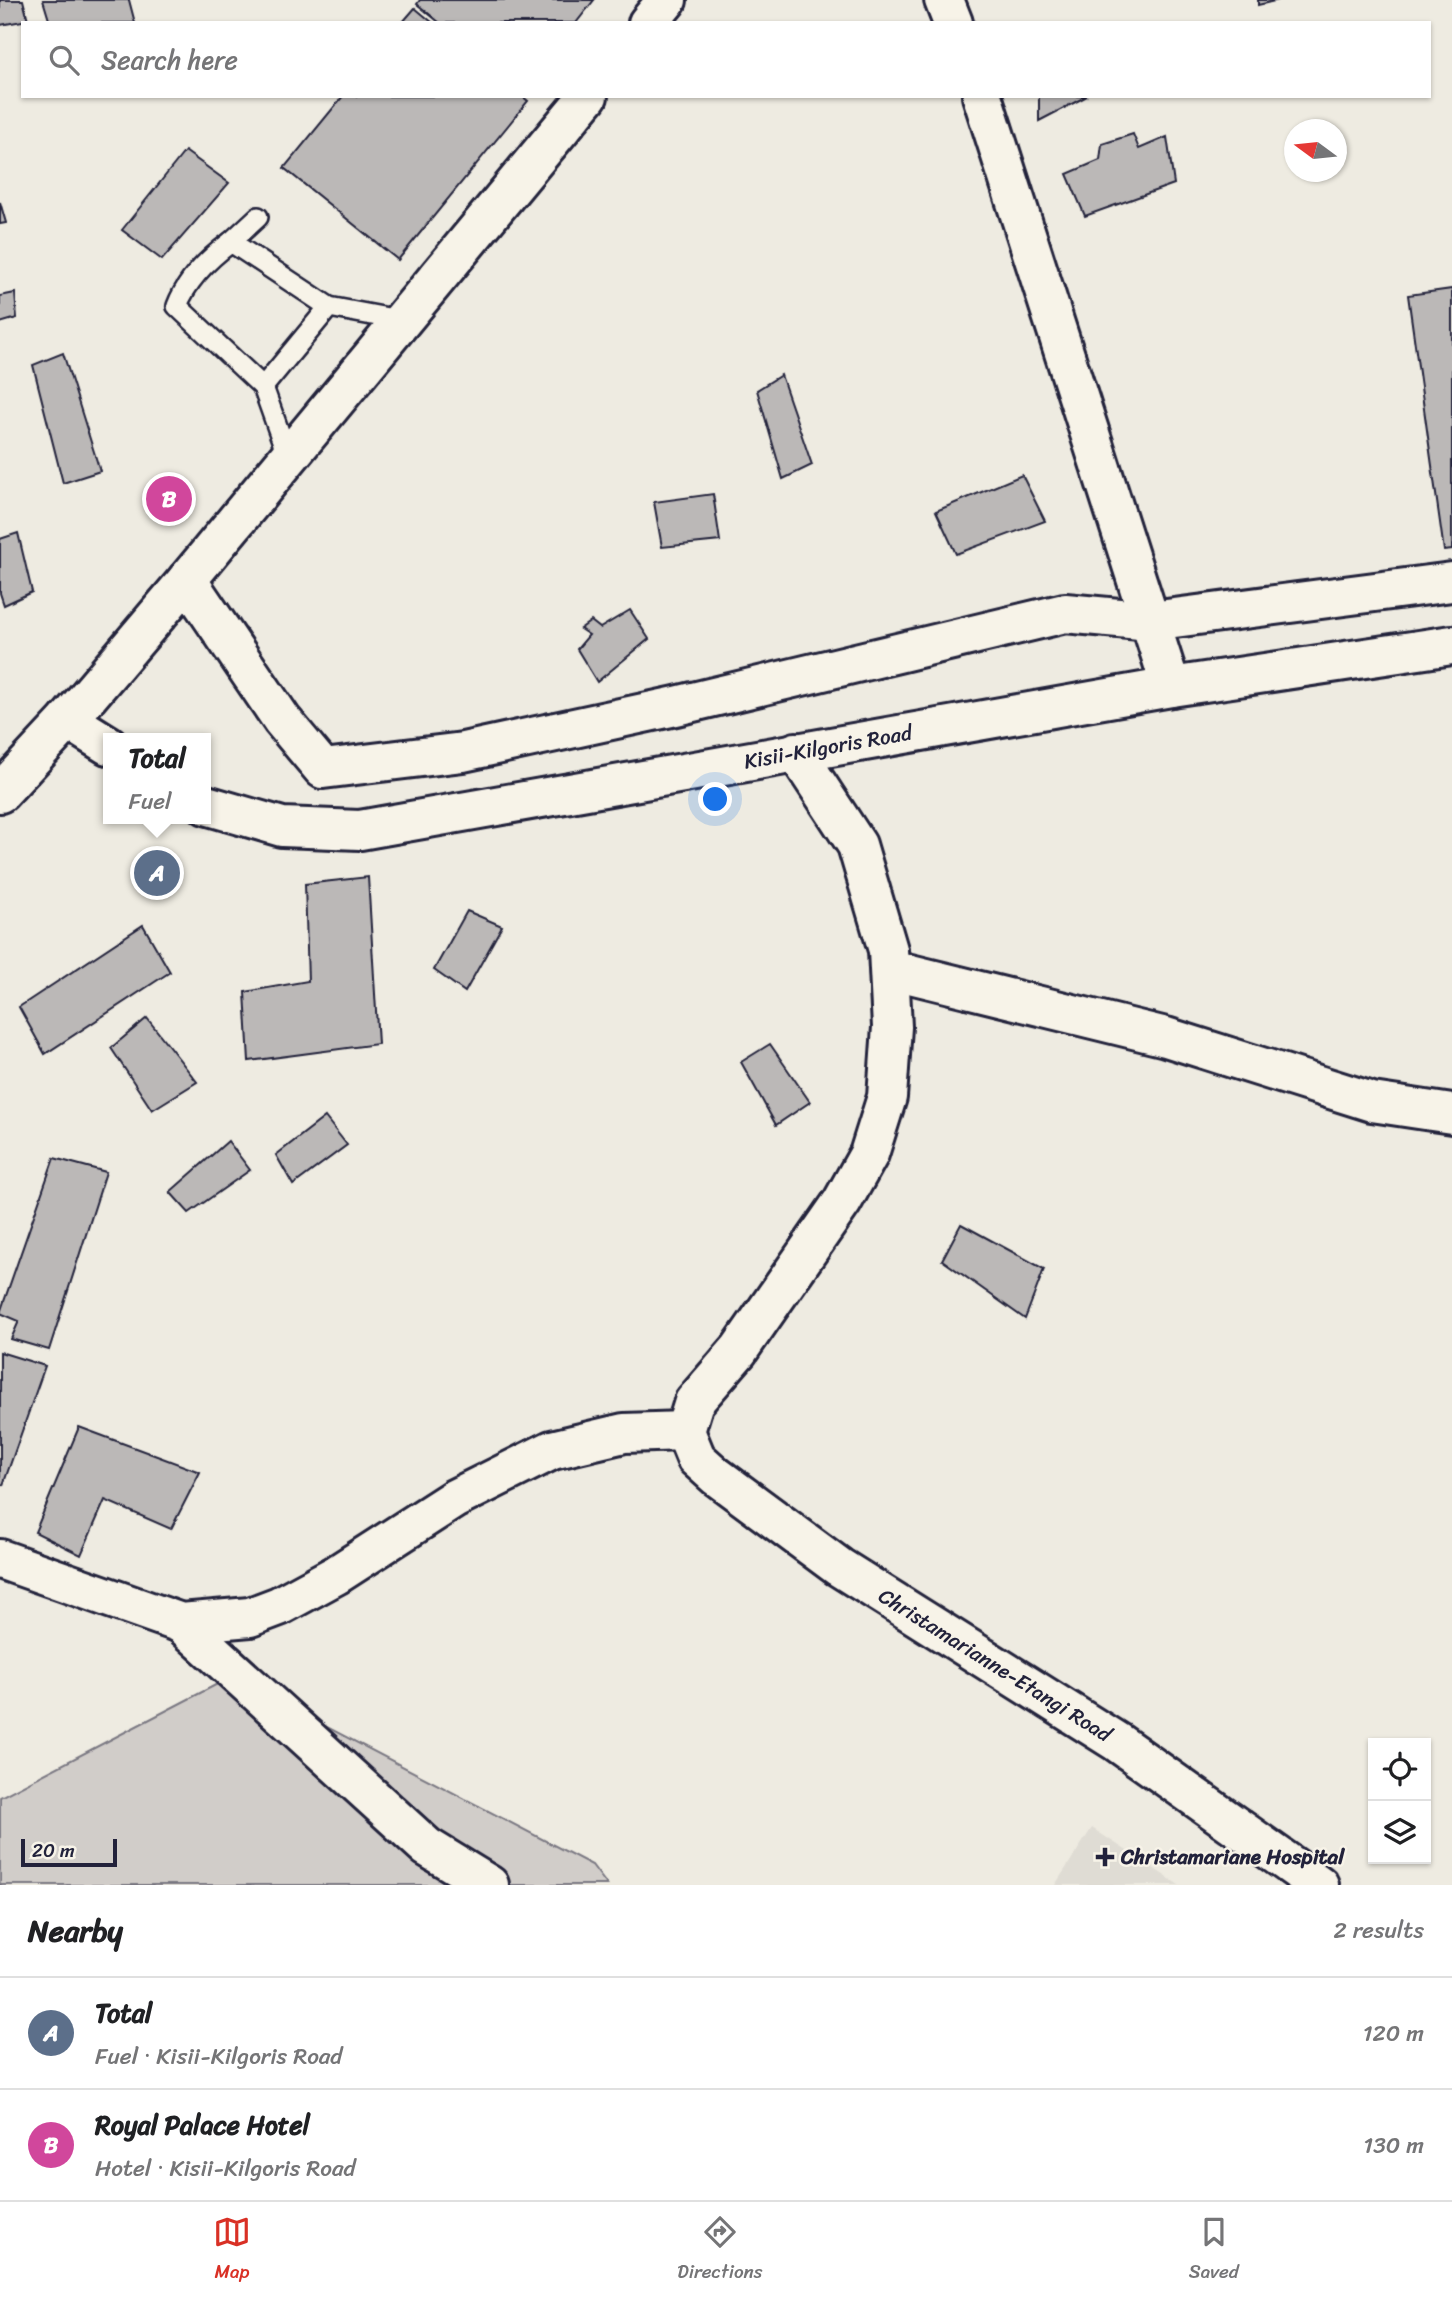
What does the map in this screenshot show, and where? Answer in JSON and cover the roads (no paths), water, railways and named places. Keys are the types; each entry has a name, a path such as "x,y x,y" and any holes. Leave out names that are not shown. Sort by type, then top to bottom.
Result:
{"main road":[{"path":"650,21 667,0"},
{"path":"944,0 952,21"},
{"path":"0,793 68,720 187,580 586,98"},
{"path":"983,98 1171,687"},
{"path":"187,580 282,720 323,769 463,752 676,706 1065,613 1151,621 1452,582"},
{"name":"Kisii-Kilgoris Road","path":"211,806 282,827 360,830 1171,687 1452,645"},
{"path":"68,720 103,742"},
{"path":"181,1623 250,1617 279,1606 336,1574 454,1499 552,1450 624,1433 685,1431 694,1402 755,1327 842,1202 869,1154 887,1097 892,1027 888,950 857,845 796,752"},
{"path":"890,969 1166,1037 1372,1102 1452,1114"},
{"name":"Christamarianne-Etangi Road","path":"685,1431 696,1458 716,1476 839,1567 1117,1742 1320,1885"},
{"path":"0,1559 181,1623 427,1847 489,1885"}],"lane":[{"path":"258,217 197,272 181,294 177,306 262,387 288,457"},
{"path":"231,242 329,307 404,321"},
{"path":"262,387 329,307"}],"place":[{"name":"Royal Palace Hotel","path":"169,499"},
{"name":"Total","path":"157,873"},
{"name":"Christamariane Hospital","path":"1105,1857"}]}
